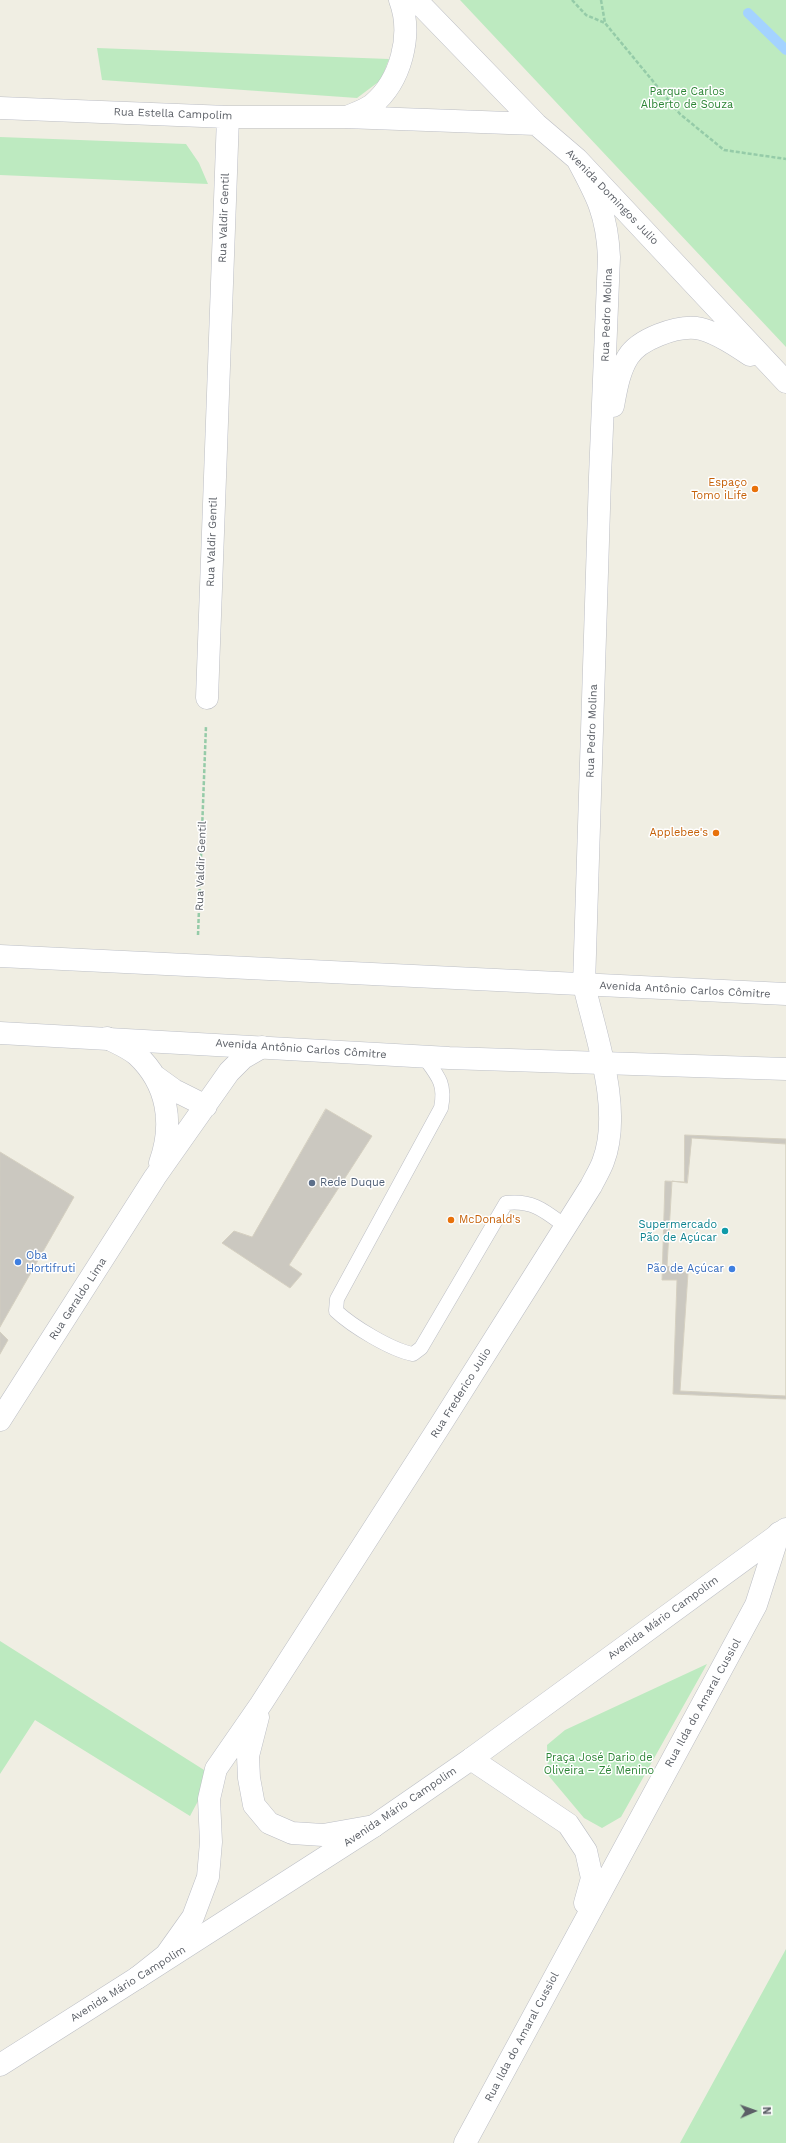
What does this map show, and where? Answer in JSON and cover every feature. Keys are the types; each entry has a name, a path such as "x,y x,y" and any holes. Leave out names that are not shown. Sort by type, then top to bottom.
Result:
{"street":[{"name":"Rua Estella Campolim","path":"345,117 372,105 395,77 403,54 405,26 400,0"},
{"name":"Avenida Domingos Julio","path":"416,0 536,124 577,159 781,377"},
{"name":"Rua Estella Campolim","path":"0,108 228,117 345,117 536,124"},
{"name":"Rua Valdir Gentil","path":"206,698 228,117"},
{"name":"Rua Pedro Molina","path":"577,159 598,197 608,229 609,291 600,477 584,985"},
{"name":"Rua Pedro Molina","path":"600,477 616,386 628,356 644,342 664,332 696,328 728,340 781,377"},
{"name":"Avenida Antônio Carlos Cômitre","path":"0,956 197,967 786,994"},
{"name":"Avenida Antônio Carlos Cômitre","path":"584,985 603,1064"},
{"name":"Avenida Antônio Carlos Cômitre","path":"0,1033 424,1057 786,1069"},
{"name":"Rua Geraldo Lima","path":"107,1038 136,1054 156,1077 174,1090 206,1106"},
{"name":"Rua Geraldo Lima","path":"0,1420 155,1177 229,1072 243,1058 262,1047"},
{"name":"Rua Frederico Julio","path":"137,1978 166,1955 193,1917 208,1877 211,1842 209,1799 216,1769 261,1704 441,1424 591,1186 603,1162 610,1128 610,1106 603,1064"},
{"name":"Rua Geraldo Lima","path":"155,1177 166,1146 166,1110 164,1096 156,1077"},
{"name":"Avenida Mário Campolim","path":"0,2065 374,1826 471,1759 783,1531"},
{"name":"Rua Ilda do Amaral Cussiol","path":"465,2143 578,1930 756,1605 783,1531"},
{"name":"Rua Frederico Julio","path":"261,1704 248,1756 249,1778 254,1804 270,1823 292,1832 323,1835 374,1826"},
{"name":"Rua Ilda do Amaral Cussiol","path":"471,1759 568,1824 586,1851 592,1878 578,1930"}],"lane":[{"path":"424,1057 439,1077 444,1093 441,1108 337,1299 336,1311 346,1320 384,1342 402,1352 413,1354 421,1348 506,1203 521,1201 538,1207 566,1226"}],"path":[{"path":"572,0 586,15 605,23 680,114 724,150 786,159"},
{"path":"601,0 605,23"},
{"name":"Rua Valdir Gentil","path":"197,967 206,698"}],"green space":[{"name":"Parque Carlos Alberto de Souza","path":"460,0 786,0 786,347"},
{"path":"97,48 389,59 381,80 357,98 102,80"},
{"path":"0,137 186,144 199,163 208,184 0,175"},
{"path":"0,1641 212,1775 190,1816 35,1720 0,1774"},
{"name":"Praça José Dario de Oliveira – Zé Menino","path":"707,1664 621,1817 602,1828 584,1818 548,1775 547,1745 565,1730"},
{"path":"786,1949 786,2143 680,2143"}],"building":[{"name":"Rede Duque","path":"326,1109 372,1136 289,1265 302,1274 290,1288 222,1243 234,1231 252,1237"},
{"name":"Pão de Açúcar","path":"685,1135 786,1139 786,1399 673,1394 677,1280 662,1280 665,1181 684,1182"},
{"name":"Pão de Açúcar","path":"692,1138 786,1144 786,1396 680,1391 688,1273 667,1266 672,1181 687,1183"},
{"name":"Oba Hortifruti","path":"0,1152 74,1197 0,1327"},
{"path":"0,1332 8,1340 0,1354"}],"waterway":[{"path":"748,13 786,50"}],"place":[{"name":"Espaço Tomo iLife","path":"755,489"},
{"name":"Applebee's","path":"716,833"},
{"name":"Rede Duque","path":"312,1183"},
{"name":"McDonald's","path":"451,1220"},
{"name":"Supermercado Pão de Açúcar","path":"725,1231"},
{"name":"Oba Hortifruti","path":"18,1262"},
{"name":"Pão de Açúcar","path":"732,1269"}]}
